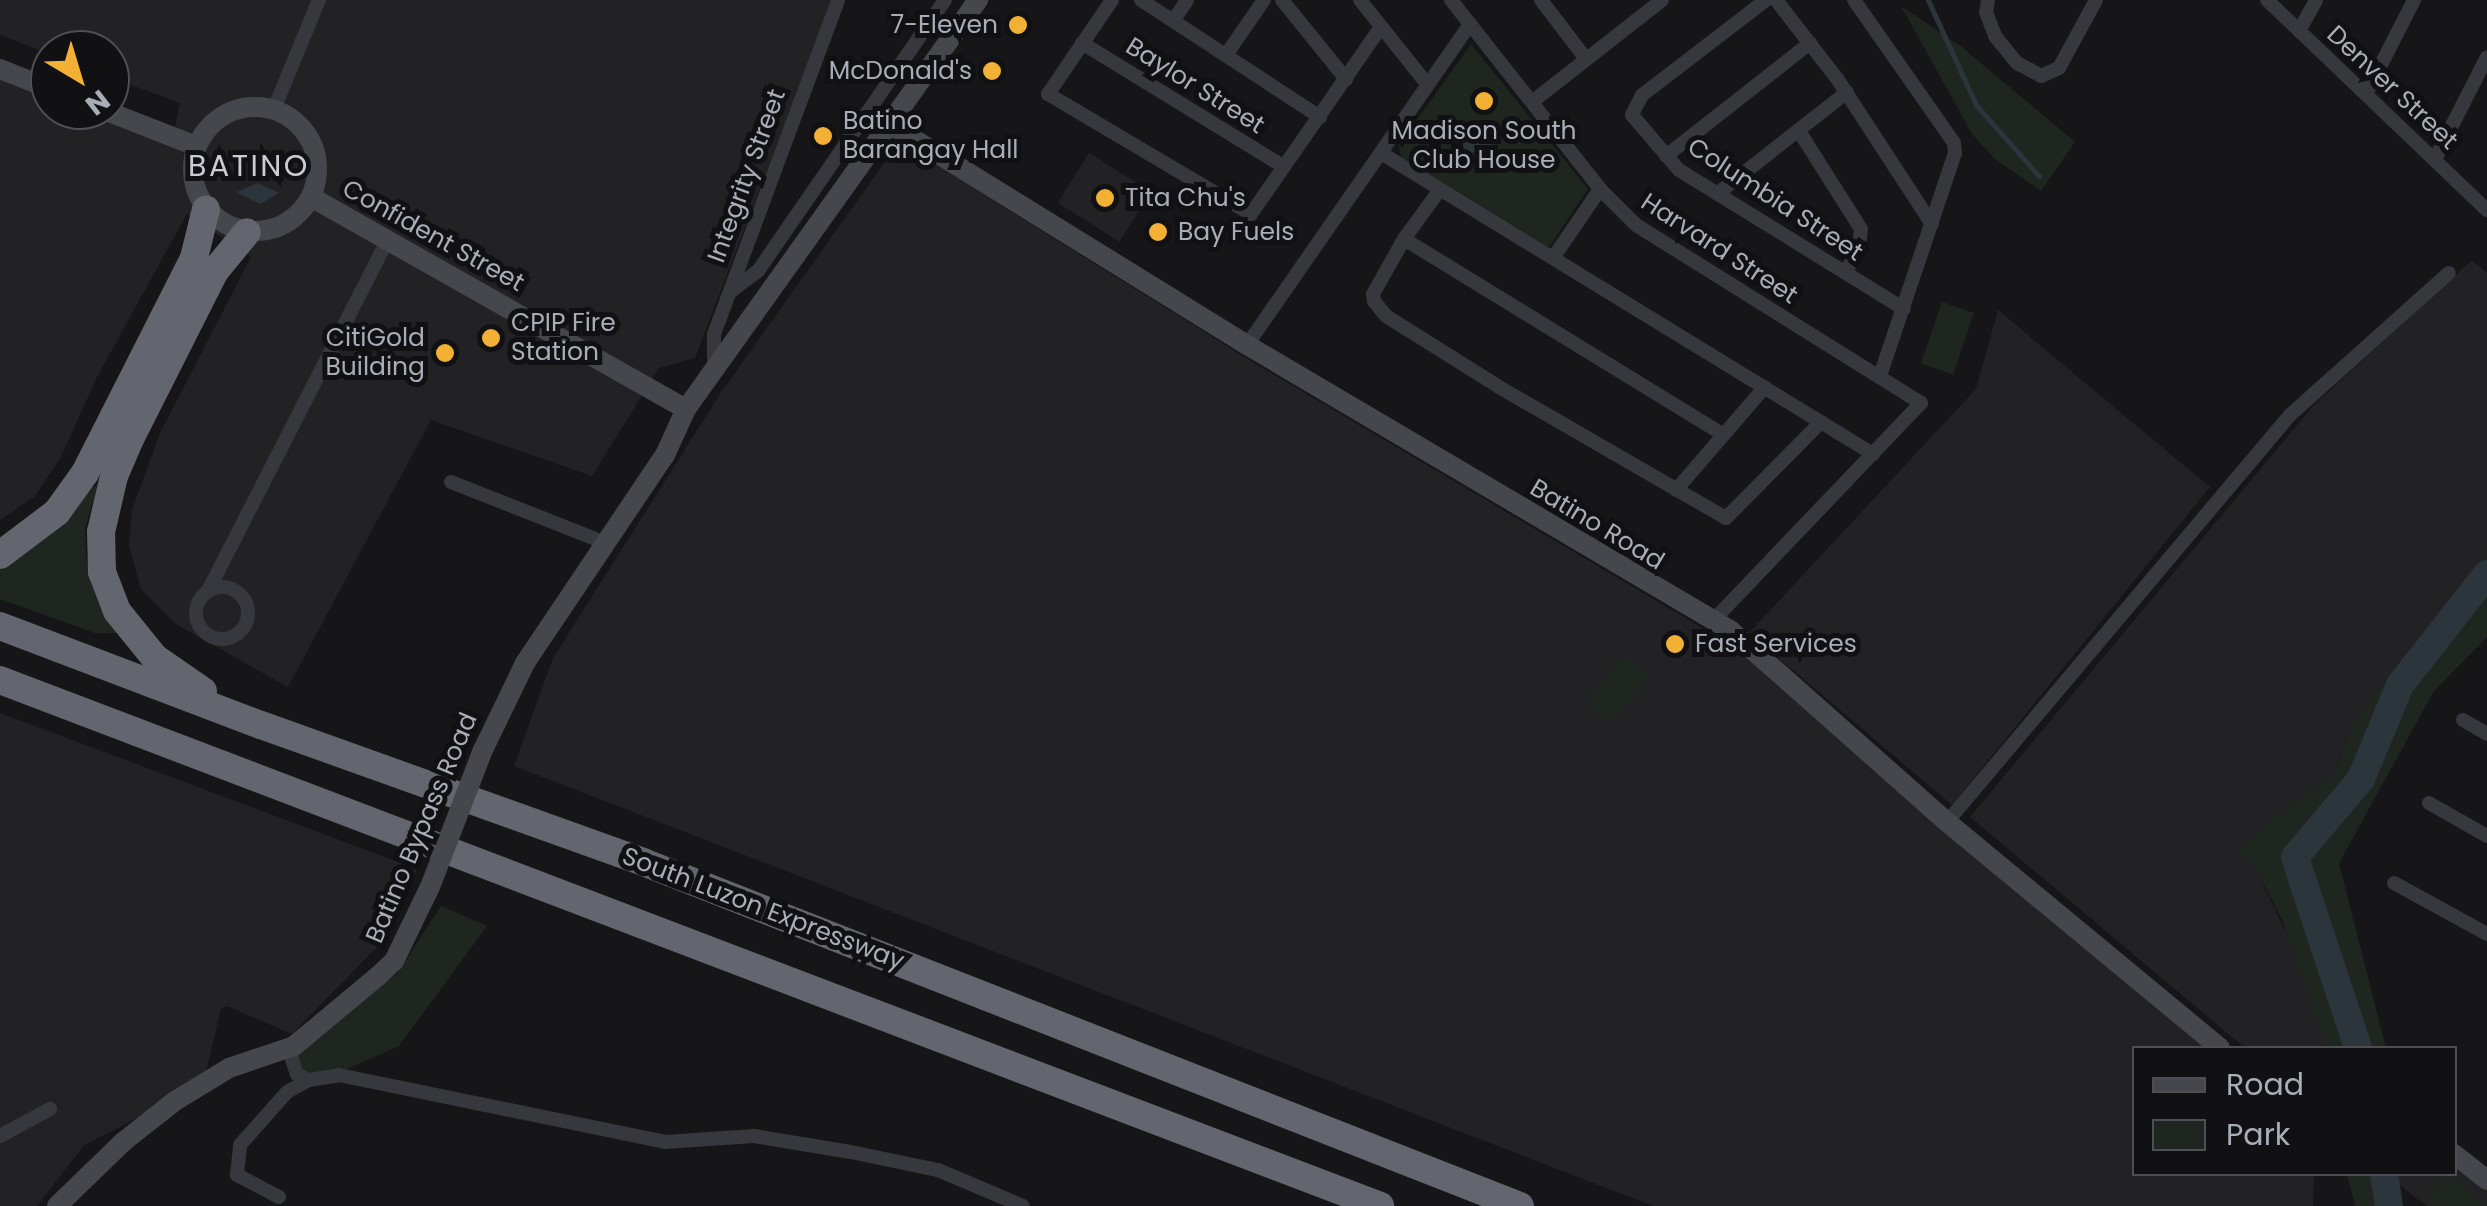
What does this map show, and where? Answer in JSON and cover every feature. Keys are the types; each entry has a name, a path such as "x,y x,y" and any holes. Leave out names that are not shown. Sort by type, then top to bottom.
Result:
{"highway":[{"path":"0,555 58,512 86,473 194,258 206,209"},
{"path":"247,232 215,271 130,439 104,510 100,552 107,591 143,646 168,668 260,726"},
{"name":"South Luzon Expressway","path":"0,626 260,726 643,862 1520,1206"},
{"path":"0,680 1380,1206"}],"main road":[{"name":"Batino Bypass Road","path":"57,1206 123,1142 175,1101 229,1068 294,1046 394,961 430,887 483,750 526,663 665,454 686,409 978,0"},
{"path":"0,69 30,81"},
{"path":"237,109 274,109 297,123 313,145 318,171 310,197 284,224 247,232 218,220 206,209 192,179 196,146 220,117 237,109"},
{"path":"130,120 196,146"},
{"name":"Batino Road","path":"891,125 1246,345 1730,630 1947,822 2218,1046"},
{"name":"Confident Street","path":"310,197 686,409"},
{"path":"2457,1156 2487,1180"}],"street":[{"path":"274,109 318,0"},
{"name":"Integrity Street","path":"714,370 714,334 838,0"},
{"path":"728,294 758,271 945,0"},
{"path":"1112,0 1048,94 1251,214 1381,27"},
{"path":"1141,0 1320,116"},
{"path":"1172,21 1188,0"},
{"path":"1226,55 1264,0"},
{"path":"1282,0 1346,78"},
{"path":"1360,0 1427,84"},
{"name":"Harvard Street","path":"1451,0 1600,188 1648,233 1921,404 1873,454"},
{"path":"1532,102 1662,0"},
{"name":"Columbia Street","path":"1766,0 1634,106 1632,115 1666,156 1717,194 1904,309"},
{"path":"1776,0 1847,92 1932,224"},
{"path":"1854,0 1954,142 1953,164 1880,376"},
{"path":"1988,0 1988,22 2017,62 2030,73 2052,74 2064,61 2096,0"},
{"name":"Denver Street","path":"2267,0 2487,210"},
{"path":"2300,31 2316,0"},
{"path":"2366,94 2414,0"},
{"path":"1550,3 1586,59"},
{"path":"1246,345 1470,24"},
{"name":"Baylor Street","path":"1082,43 1284,167"},
{"path":"1666,156 1810,43"},
{"path":"2435,159 2487,56"},
{"path":"1717,194 1847,92"},
{"path":"1799,131 1861,229 1858,252 1845,272"},
{"path":"1381,153 1873,454 1713,621"},
{"path":"1553,258 1600,188"},
{"path":"1439,191 1404,239 1373,294 1378,309 1499,387 1726,518 1820,422"},
{"path":"208,590 388,239"},
{"path":"1404,239 1722,434"},
{"path":"1947,822 2290,415 2448,272"},
{"path":"1676,490 1765,387"},
{"path":"451,482 606,543"},
{"path":"2462,720 2487,734"},
{"path":"2429,803 2487,836"},
{"path":"2394,882 2487,934"},
{"path":"294,1046 290,1056 297,1074 309,1080"},
{"path":"279,1196 237,1175 240,1145 287,1092 309,1080 339,1075 665,1142 754,1136 850,1152 938,1170 1023,1206"},
{"path":"0,1136 50,1109"}],"shaded area":[{"path":"0,0 832,0 695,358 659,368 592,476 431,420 288,687 176,624 141,589 129,546 132,510 160,433 251,257 187,214 97,377 60,459 35,496 0,520 0,71 30,84 30,130 130,130 130,124 172,141 180,103 130,84 130,30 30,30 30,46 0,35"},
{"path":"1487,131 1495,136 1493,143 1482,153 1467,152 1460,141 1465,135 1479,138"},
{"path":"899,142 1256,364 1733,646 2207,1046 2132,1046 2132,1176 2314,1176 2313,1206 1653,1206 514,766 553,658 720,394"},
{"name":"Tita Chu's","path":"1089,153 1151,192 1120,242 1058,203"},
{"path":"258,183 279,193 260,204 237,192"},
{"path":"2472,260 2487,273 2487,555 2355,719 2334,774 2267,823 2254,865 2297,955 2326,1046 2243,1046 1970,817 2313,406"},
{"path":"1998,310 2210,487 1952,805 1749,633 1976,389"},
{"path":"0,713 417,869 386,938 292,1034 227,1006 221,1009 206,1072 157,1108 84,1145 37,1206 0,1206"},
{"path":"2457,1163 2487,1186 2487,1206 2427,1206 2388,1176 2457,1176"}],"green space":[{"path":"1901,6 1963,48 2075,142 2041,191 1995,159 1972,134"},
{"path":"1471,44 1588,189 1549,247 1401,157 1399,145"},
{"path":"1942,302 1974,313 1953,375 1921,363"},
{"path":"98,486 85,528 86,557 93,589 118,633 95,633 0,599 0,570 37,540 87,488"},
{"path":"2487,555 2487,637 2434,691 2339,863 2385,1046 2326,1046 2282,920 2254,865 2238,851 2267,823 2334,774 2355,719"},
{"path":"1624,655 1650,676 1611,723 1586,702"},
{"path":"441,906 487,926 399,1046 297,1091 285,1048 397,974"},
{"path":"2348,1176 2384,1176 2389,1206 2355,1206"},
{"path":"2450,1176 2487,1206 2434,1206 2426,1200"}],"waterway":[{"path":"1928,0 1976,105 2039,176"},
{"path":"2357,1046 2295,857 2361,779 2400,685 2487,574"},
{"path":"2384,1176 2389,1206"}],"place":[{"name":"7-Eleven","path":"1018,25"},
{"name":"McDonald's","path":"992,71"},
{"name":"Madison South Club House","path":"1484,101"},
{"name":"Batino Barangay Hall","path":"823,136"},
{"name":"Tita Chu's","path":"1105,198"},
{"name":"Bay Fuels","path":"1158,232"},
{"name":"CPIP Fire Station","path":"491,338"},
{"name":"CitiGold Building","path":"445,353"},
{"name":"Fast Services","path":"1675,644"}],"district":[{"name":"BATINO","path":"249,166"}]}
